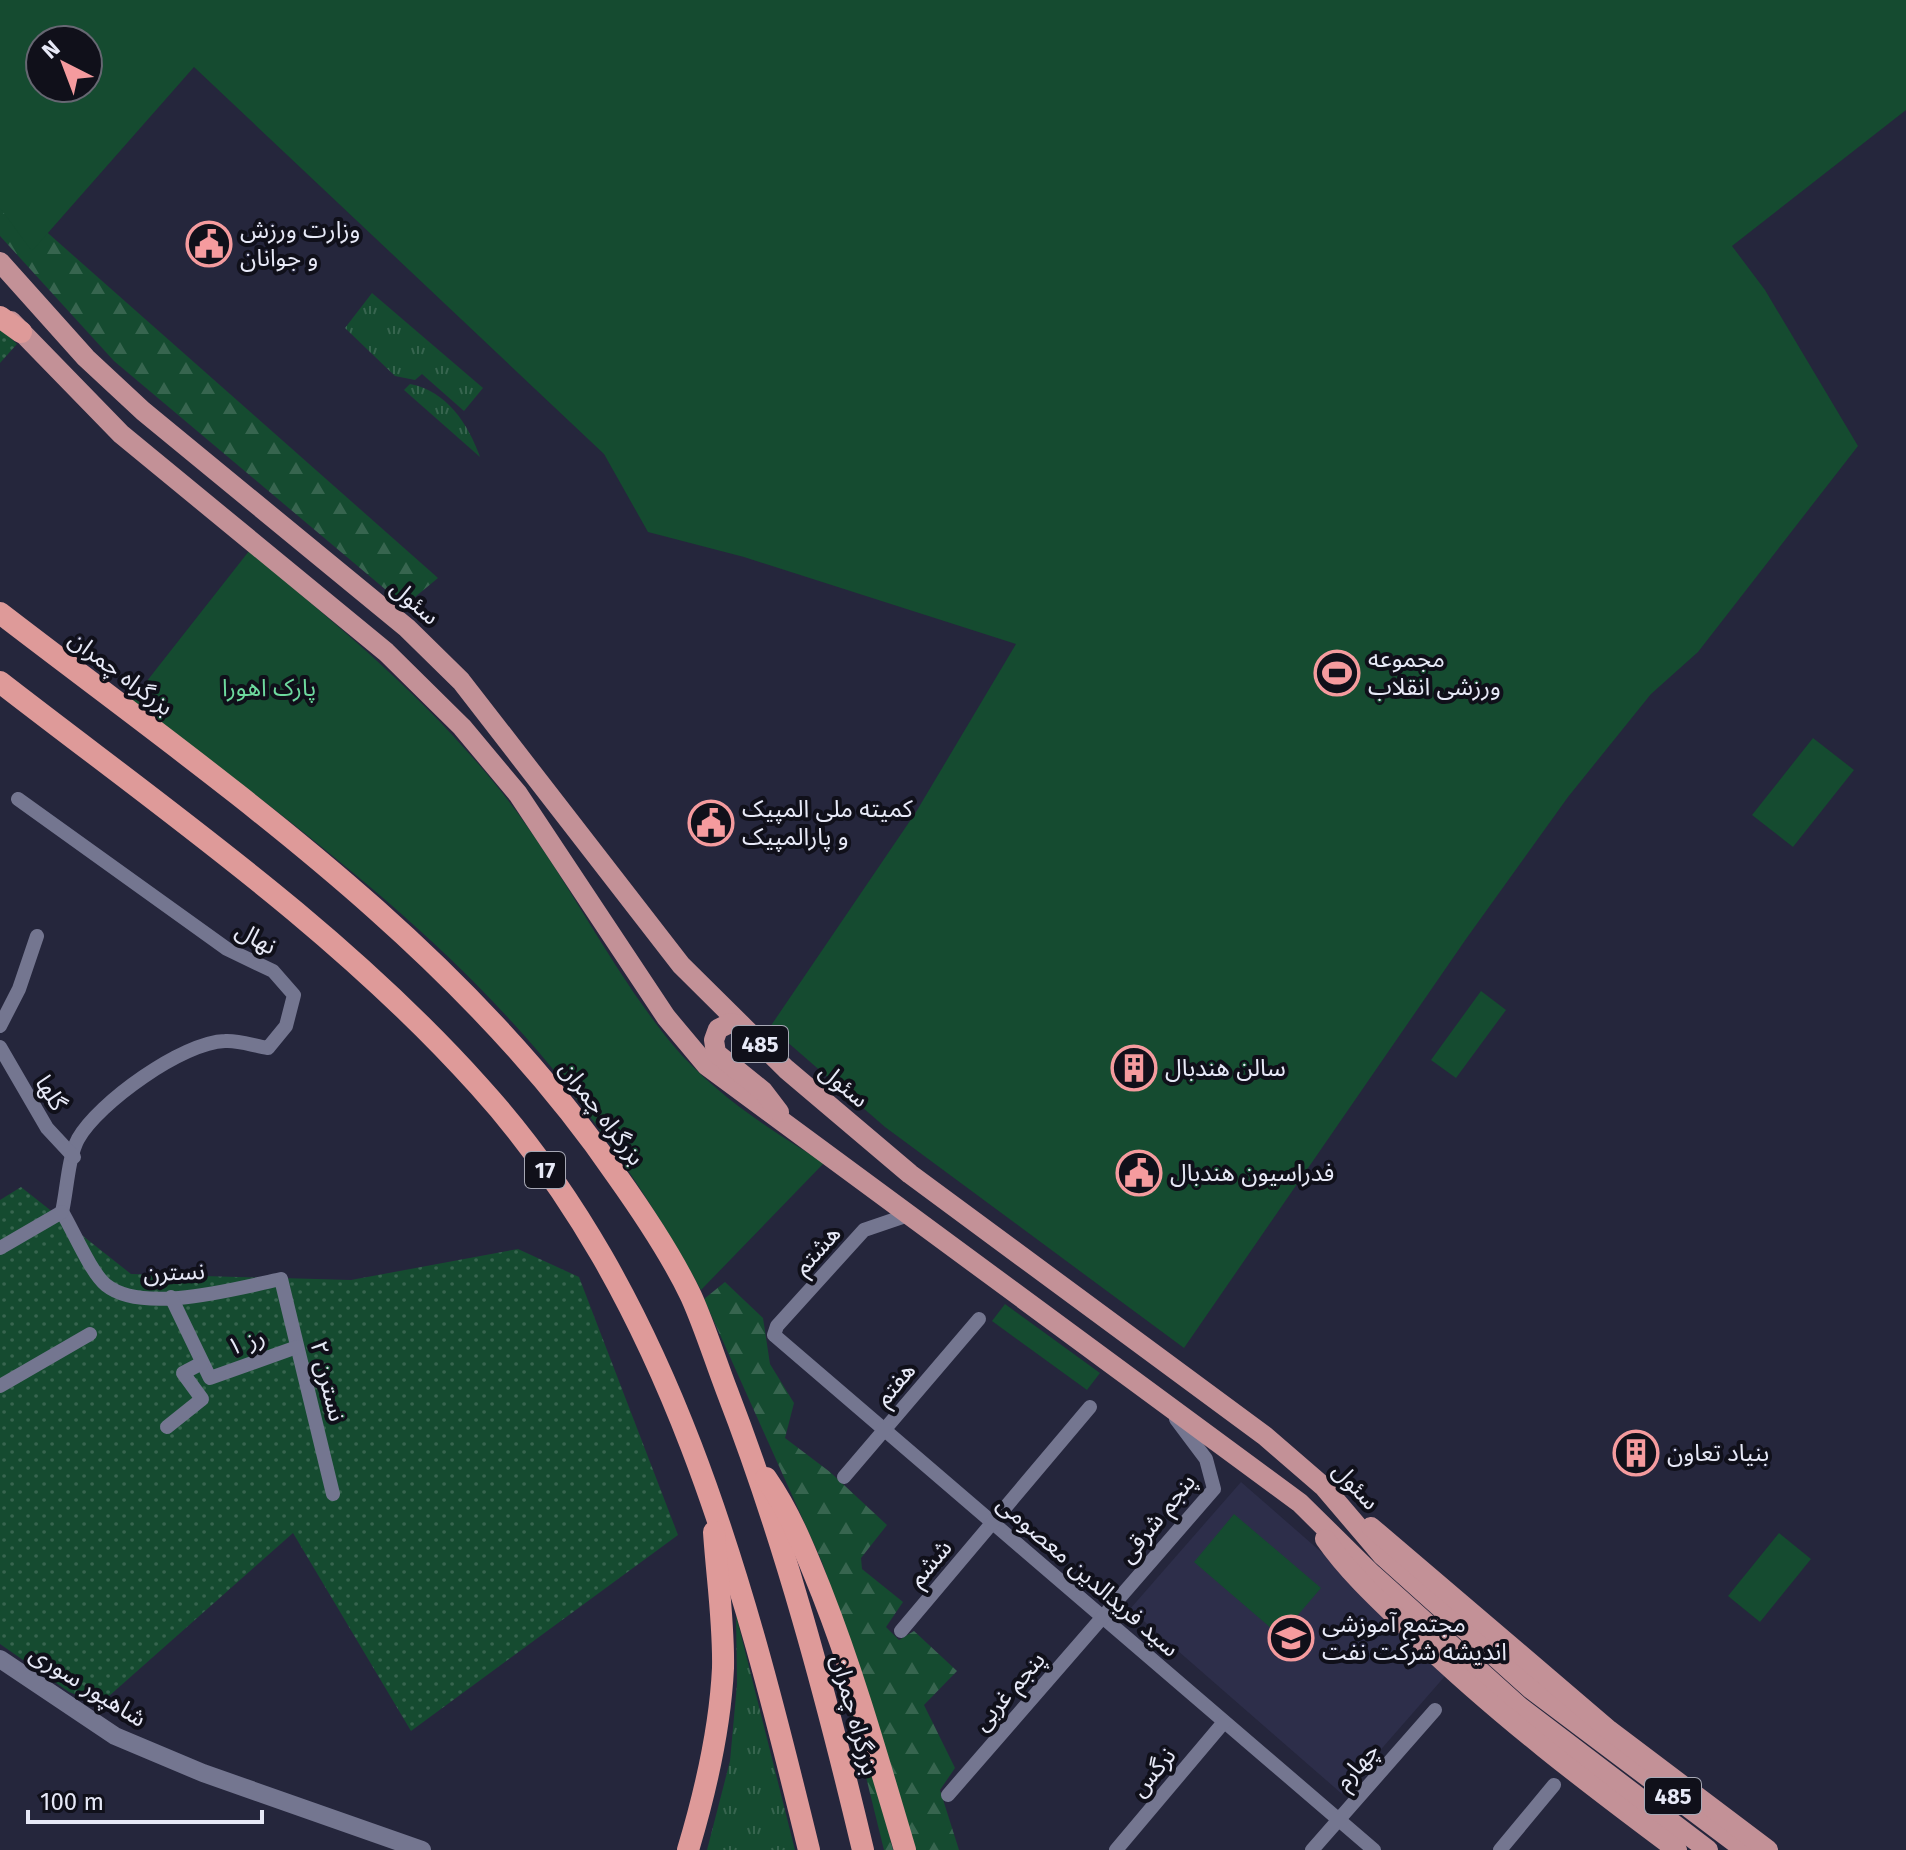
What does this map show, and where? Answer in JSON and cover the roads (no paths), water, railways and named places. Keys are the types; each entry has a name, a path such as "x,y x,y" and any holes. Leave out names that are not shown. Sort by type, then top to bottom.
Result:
{"highway":[{"path":"0,317 21,332"},
{"name":"بزرگراه چمران","path":"0,613 338,875 450,976 522,1051 562,1099 661,1243 691,1297 753,1459 829,1712 863,1850"},
{"name":"17","path":"0,682 293,909 413,1016 481,1087 528,1145 587,1230 650,1348 711,1494 746,1603 809,1850"},
{"path":"753,1459 785,1504 803,1545 856,1683 905,1850"},
{"path":"688,1850 708,1781 721,1698 722,1634 711,1494"}],"main road":[{"name":"سئول","path":"0,262 86,358 143,411 407,628 461,681 681,965 786,1069 895,1162 1265,1436 1324,1487 1382,1555 1531,1689 1745,1850"},
{"name":"سئول","path":"0,309 121,434 386,652 462,727 518,794 688,1045 707,1066 1300,1503 1445,1641 1587,1760 1708,1850"},
{"path":"741,1025 730,1023 718,1029 714,1040 716,1053 763,1091 788,1126"},
{"path":"1324,1487 1609,1730 1768,1850"},
{"path":"1300,1503 1347,1570 1462,1680 1569,1770 1677,1850"}],"street":[{"name":"نهال","path":"18,799 227,949 273,971 294,995 286,1026 268,1048 225,1041 194,1047 148,1071 78,1139 62,1212"},
{"path":"0,1026 19,989 37,936"},
{"name":"گلها","path":"0,1047 47,1128 74,1157"},
{"path":"0,1248 62,1212"},
{"name":"نسترن","path":"62,1212 105,1284 137,1296 195,1297 281,1279"},
{"name":"هشتم","path":"774,1335 777,1326 864,1230 908,1215"},
{"name":"نسترن ۲","path":"281,1279 333,1494"},
{"path":"167,1427 202,1399 183,1373 202,1363 171,1297"},
{"name":"هفتم","path":"844,1477 979,1319"},
{"path":"0,1386 90,1334"},
{"name":"سید فریدالدین معصومی","path":"774,1335 1374,1850"},
{"name":"رز ۱","path":"202,1363 210,1378 297,1347"},
{"name":"پنجم شرقی","path":"1103,1617 1214,1489 1206,1459 1164,1403"},
{"name":"ششم","path":"901,1631 1090,1407"},
{"name":"پنجم غربی","path":"948,1795 1103,1617"},
{"name":"شاهپور سوری","path":"0,1659 115,1736 203,1773 422,1850"},
{"name":"چهارم","path":"1312,1850 1435,1710"},
{"name":"نرگس","path":"1116,1850 1224,1722"},
{"path":"1500,1850 1554,1785"}],"place":[{"name":"وزارت ورزش و جوانان","path":"209,244"},
{"name":"مجموعه ورزشی انقلاب","path":"1337,673"},
{"name":"کمیته ملی المپیک و پارالمپیک","path":"711,823"},
{"name":"سالن هندبال","path":"1134,1068"},
{"name":"فدراسیون هندبال","path":"1139,1173"},
{"name":"بنیاد تعاون","path":"1636,1453"},
{"name":"مجتمع آموزشی اندیشه شرکت نفت","path":"1291,1638"}],"park label":[{"name":"پارک اهورا","path":"269,688"}]}
